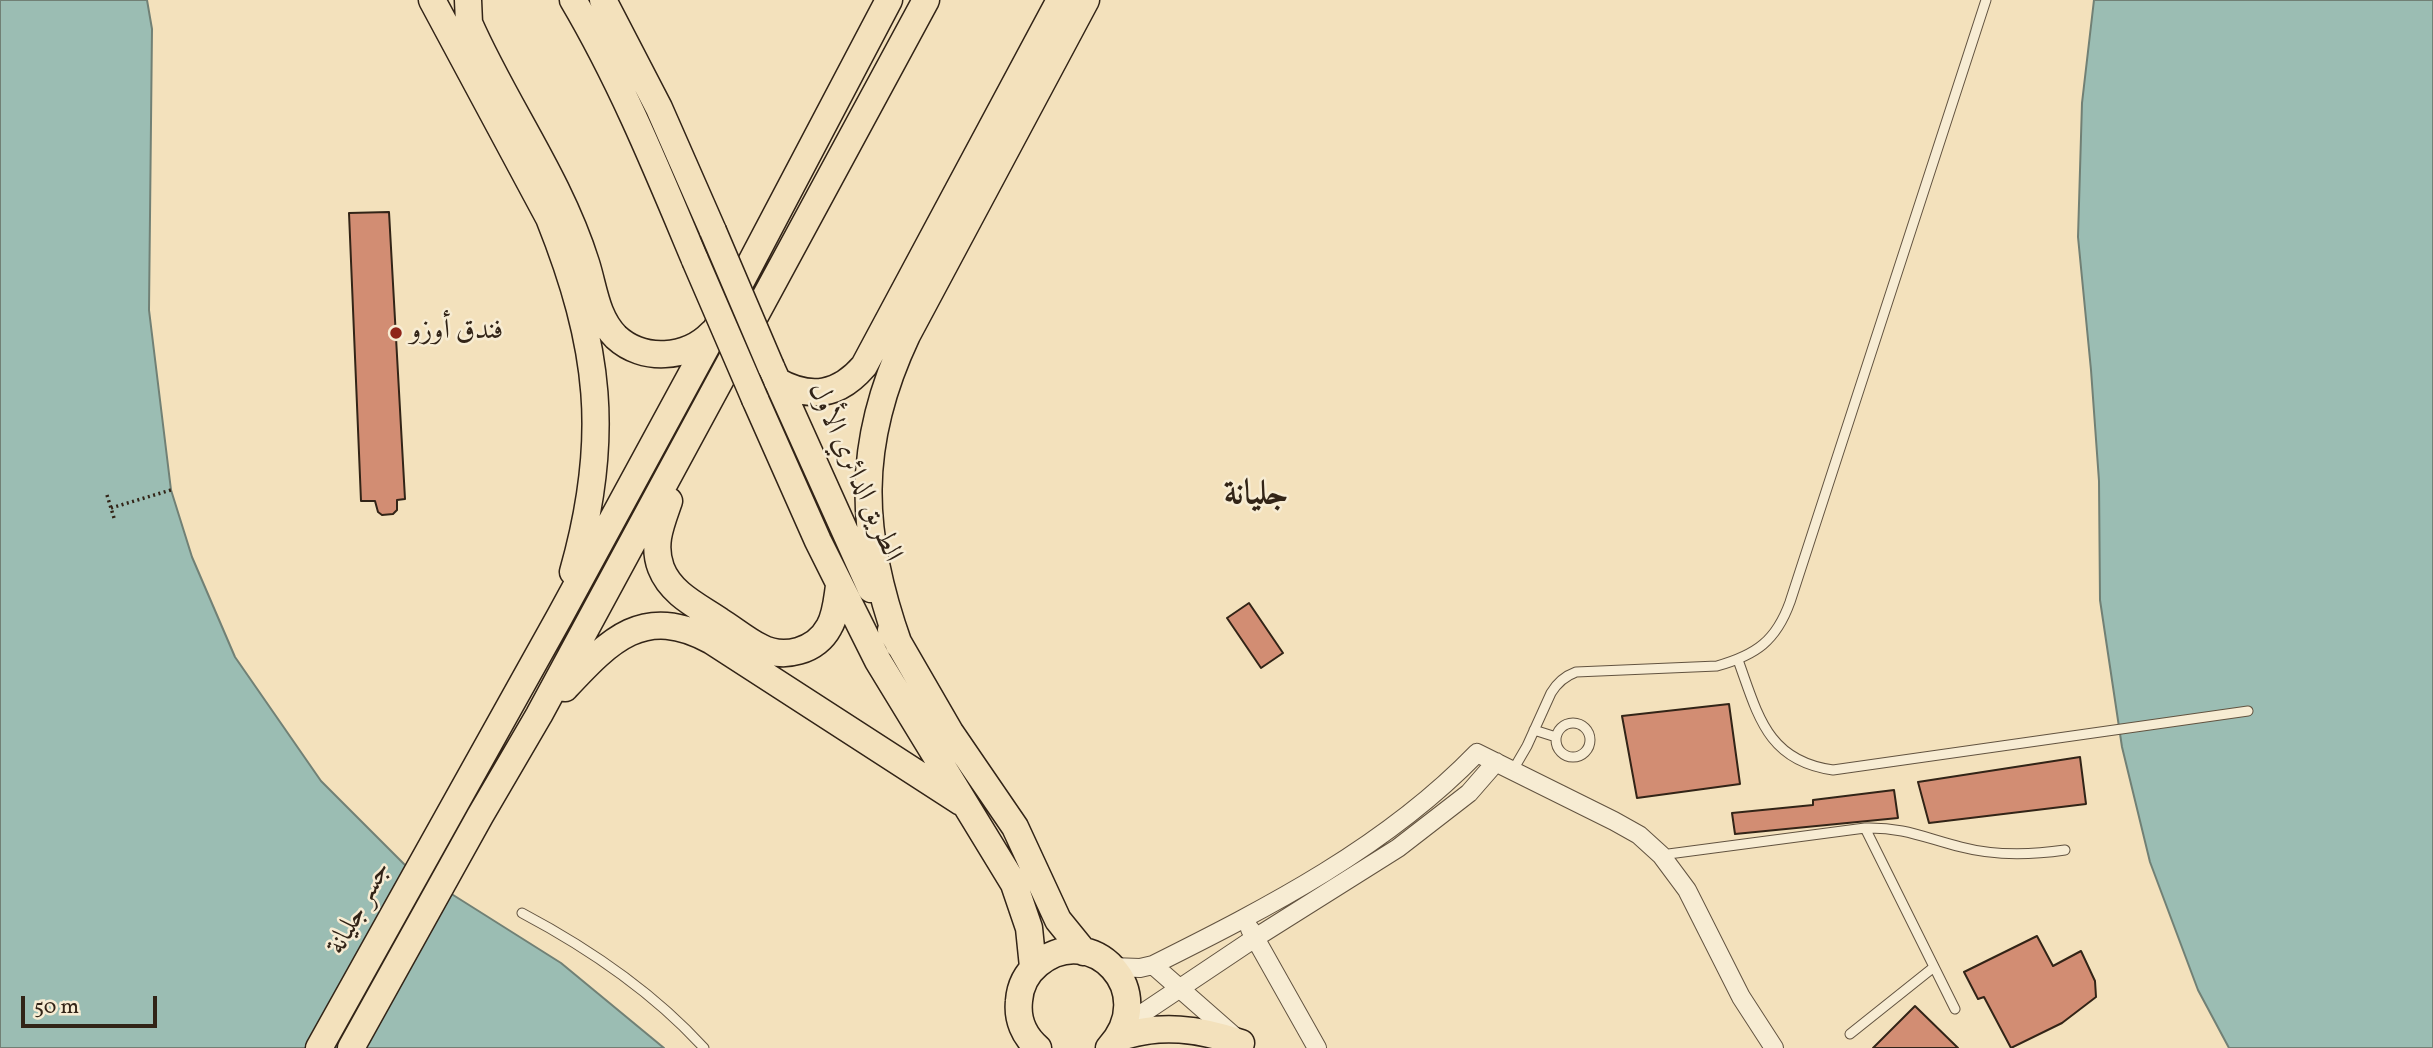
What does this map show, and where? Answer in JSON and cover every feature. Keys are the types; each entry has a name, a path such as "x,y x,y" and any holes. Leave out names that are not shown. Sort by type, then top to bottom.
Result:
{"main road":[{"path":"432,0 549,218 563,252 588,339 595,392 596,456 586,522 560,616"},
{"path":"468,0 470,23 558,190 581,246 598,309 610,329 617,338 640,352 663,355 675,354 697,345 716,329"},
{"path":"573,0 634,117 839,586 878,660 1014,884 1029,928 1034,967"},
{"name":"الطريق الدائري الأول","path":"603,0 659,108 855,556 899,645 950,732 1015,827 1058,920 1084,952"},
{"path":"469,809 560,616 716,329 889,0"},
{"path":"539,715 926,0"},
{"path":"774,374 803,392 817,393 844,385 864,366 1060,0"},
{"path":"899,645 878,579 868,494 871,439 885,383 907,335 1086,0"},
{"path":"680,454 671,494 660,524 657,547 662,568 680,594 760,647 782,653 804,650 822,637 833,617 839,586"},
{"path":"469,809 539,715 598,653 617,637 640,628 677,627 712,641 968,807"},
{"name":"جسر جليانة","path":"319,1048 469,809"},
{"name":"جسر جليانة","path":"351,1048 469,809"},
{"path":"1035,1047 1022,1027 1018,1006 1022,985 1034,967 1051,955 1073,951 1084,952 1104,960 1119,975 1127,994 1128,1015 1117,1037"},
{"path":"1117,1037 1147,1030 1182,1029 1211,1034 1244,1046"}],"street":[{"path":"1112,967 1140,968 1153,965 1244,920 1379,838 1434,795 1477,752 1614,821 1639,835 1661,855 1687,890 1741,997 1774,1048"},
{"path":"1117,1037 1178,988 1398,848 1469,793 1496,762"},
{"path":"1244,920 1317,1048"},
{"path":"1153,965 1244,1046"}],"lane":[{"path":"1513,770 1556,685 1576,672 1717,666 1738,660 1766,643 1776,631 1787,610 1986,0"},
{"path":"1738,660 1760,721 1768,734 1790,755 1818,768 1833,770 2248,710"},
{"path":"1534,730 1556,737"},
{"path":"1661,855 1865,828 1900,829 1961,847 2002,853 2065,850"},
{"path":"1865,828 1955,1009"},
{"path":"522,913 566,936 607,963 646,992 704,1048"},
{"path":"1850,1034 1934,967"}],"path":[{"path":"111,508 172,490"},
{"path":"107,495 114,518"}],"water":[{"path":"0,0 147,0 152,29 149,310 171,490 192,557 235,657 321,781 404,864 561,963 664,1048 0,1048"},
{"path":"2094,0 2433,0 2433,1048 2229,1048 2198,990 2150,862 2122,747 2100,600 2099,481 2078,237 2082,103"}],"building":[{"path":"389,212 405,499 397,500 397,510 393,514 382,515 378,512 375,501 361,501 349,213"},
{"path":"1249,603 1283,653 1261,668 1227,618"},
{"path":"1729,704 1740,784 1637,798 1622,716"},
{"path":"2080,757 2086,804 1929,823 1918,782"},
{"path":"1894,790 1898,818 1735,834 1732,813 1813,805 1813,800"},
{"path":"2037,936 2053,966 2081,951 2095,981 2096,997 2062,1023 2011,1048 1984,997 1978,999 1964,972"},
{"path":"1915,1006 1958,1048 1873,1048"}],"place":[{"name":"فندق أوزو","path":"396,333"}],"district":[{"name":"جليانة","path":"1256,497"}]}
